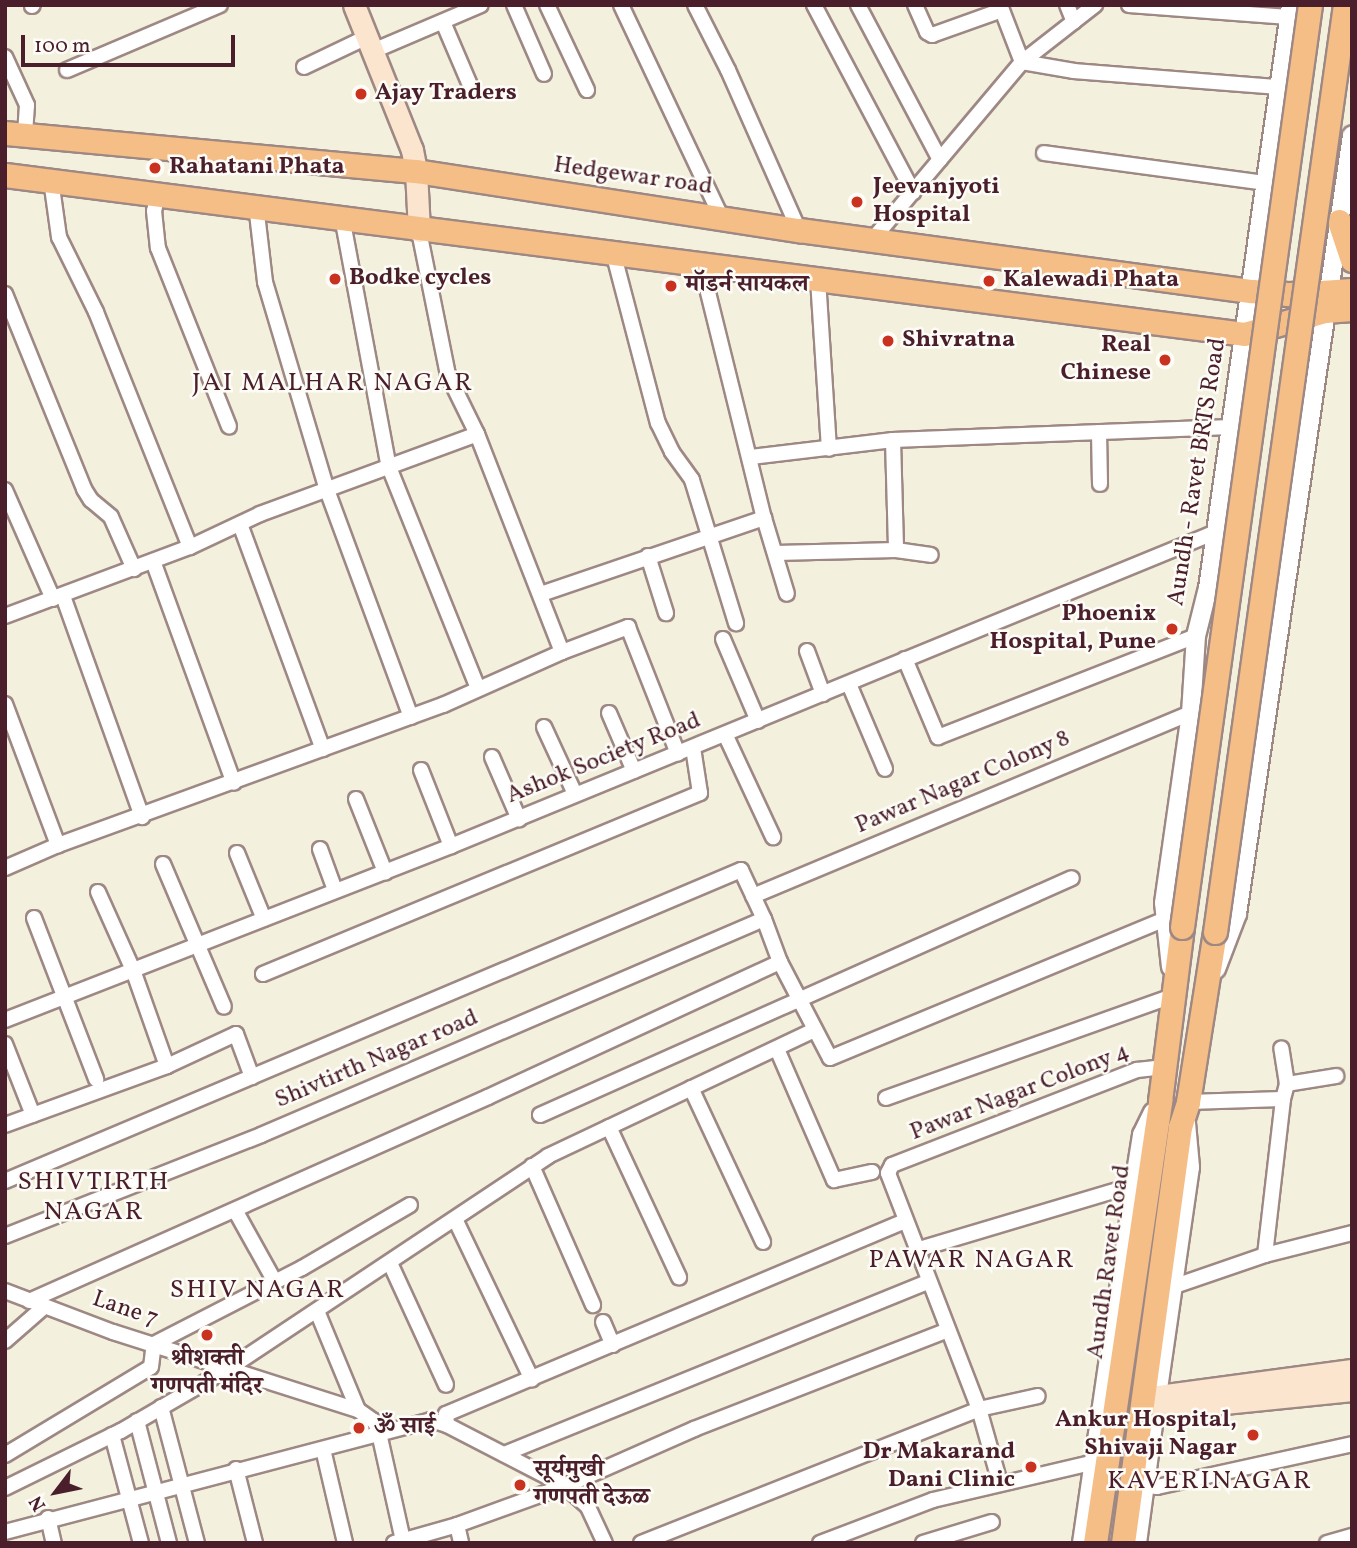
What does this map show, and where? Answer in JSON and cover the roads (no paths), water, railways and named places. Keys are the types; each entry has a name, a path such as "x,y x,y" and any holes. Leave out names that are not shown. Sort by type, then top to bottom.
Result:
{"main road":[{"path":"354,5 402,120 416,171 419,231"},
{"name":"Aundh Ravet Road","path":"1095,1543 1165,1067 1172,992 1174,923 1310,5"},
{"name":"Aundh Ravet Road","path":"1123,1543 1185,1109 1207,993 1345,5"},
{"name":"Hedgewar road","path":"15,134 416,171 800,230 1327,302"},
{"path":"5,175 256,205 419,231 613,253 1244,334 1352,290"},
{"path":"1339,221 1352,260"},
{"path":"1327,302 1352,309"},
{"path":"1194,1398 1352,1370"},
{"path":"1153,1402 1352,1390"}],"street":[{"path":"67,70 220,5"},
{"path":"304,67 443,22 481,5"},
{"path":"514,5 544,74"},
{"path":"547,5 587,90"},
{"path":"621,5 721,216"},
{"path":"695,5 729,70 800,230"},
{"path":"814,5 913,192"},
{"path":"858,5 940,160"},
{"path":"915,5 926,32 932,35 1001,8 1022,62"},
{"path":"1067,5 1074,22"},
{"path":"873,239 1022,62 1096,5"},
{"path":"1129,5 1290,11"},
{"name":"Aundh - Ravet BRTS Road","path":"1174,923 1164,903 1191,713 1196,636 1208,588 1290,11"},
{"path":"443,22 470,85"},
{"path":"5,57 27,105 15,134"},
{"path":"1022,62 1074,71 1278,88"},
{"path":"1207,993 1237,914 1352,135"},
{"path":"1045,153 1265,183"},
{"path":"51,180 59,237 96,312 190,547"},
{"path":"158,194 153,211 158,248 229,426"},
{"path":"256,205 265,282 327,490 411,717"},
{"path":"342,217 389,467 478,688"},
{"path":"419,231 448,375 477,434 562,652"},
{"path":"613,253 658,423 672,452 692,480 706,535 736,622"},
{"path":"701,264 764,518 787,594"},
{"path":"818,279 829,449"},
{"path":"5,294 84,489 90,499 111,517 134,569"},
{"path":"751,457 893,440 1231,427"},
{"path":"1099,432 1100,484"},
{"path":"5,616 134,569 240,524 477,434"},
{"path":"893,440 896,550"},
{"path":"5,490 58,598 142,817"},
{"path":"541,594 706,535 764,518"},
{"path":"240,524 323,749"},
{"name":"Ashok Society Road","path":"5,1020 519,819 1216,533"},
{"path":"776,553 896,550 931,555"},
{"path":"648,556 666,612"},
{"path":"153,561 234,783"},
{"path":"5,868 58,845 142,817 411,717 562,652 628,627 678,754"},
{"path":"905,659 938,737 1196,636"},
{"path":"723,639 758,721"},
{"path":"807,651 823,694"},
{"path":"849,684 885,769"},
{"path":"5,704 58,845"},
{"path":"608,713 634,771"},
{"name":"Pawar Nagar Colony 8","path":"753,896 1191,713"},
{"path":"544,727 575,794"},
{"path":"725,734 773,837"},
{"path":"263,974 700,793 693,748"},
{"path":"492,757 519,819"},
{"path":"421,770 451,846"},
{"path":"356,799 385,872"},
{"path":"320,849 335,890"},
{"path":"237,853 264,919"},
{"path":"163,864 224,1007"},
{"path":"5,1181 741,870 780,962 830,1058 1174,923"},
{"path":"540,1115 1072,877"},
{"path":"98,892 133,971 167,1066"},
{"path":"34,918 96,1079"},
{"name":"Shivtirth Nagar road","path":"5,1236 261,1135 764,919"},
{"path":"29,1301 780,962"},
{"path":"886,1098 1172,992"},
{"path":"5,1488 137,1421 231,1367 532,1166 815,1030"},
{"path":"5,1125 167,1066 236,1034 252,1077"},
{"path":"5,1044 33,1115"},
{"path":"1265,1255 1285,1091 1281,1048"},
{"path":"777,1049 834,1180 872,1172"},
{"name":"Pawar Nagar Colony 4","path":"905,1221 888,1173 892,1165 1137,1070 1165,1067"},
{"path":"1136,1543 1153,1402 1190,1167 1185,1109 1285,1091 1336,1076"},
{"path":"691,1088 763,1242"},
{"path":"1082,1543 1095,1462 1110,1395 1142,1135 1160,1101"},
{"path":"609,1127 679,1277"},
{"path":"532,1166 593,1305"},
{"path":"916,1250 1134,1185"},
{"path":"5,1455 151,1367 154,1345 275,1282 410,1205"},
{"path":"235,1210 275,1282"},
{"path":"455,1219 532,1380"},
{"path":"447,1425 446,1414 905,1221 946,1331 979,1409 1000,1483"},
{"path":"1172,1287 1265,1255 1352,1233"},
{"path":"390,1263 446,1385"},
{"path":"504,1454 928,1282"},
{"name":"Lane 7","path":"5,1291 154,1345 231,1367 358,1410"},
{"path":"5,1342 44,1307"},
{"path":"317,1311 358,1410 374,1421 380,1433 398,1541 457,1525 565,1486 694,1429 946,1331"},
{"path":"603,1322 613,1345"},
{"path":"641,1543 979,1409 1038,1396"},
{"path":"161,1407 197,1543"},
{"path":"5,1532 48,1518 431,1420 447,1425 565,1486 588,1507 605,1543"},
{"path":"137,1421 169,1543"},
{"path":"112,1434 141,1543"},
{"path":"1144,1485 1157,1487 1352,1444"},
{"path":"323,1448 345,1543"},
{"path":"820,1543 933,1500 1095,1462"},
{"path":"236,1469 255,1543"},
{"path":"48,1518 54,1543"},
{"path":"923,1543 992,1522"},
{"path":"457,1525 461,1543"},
{"path":"1327,1543 1352,1536"}],"place":[{"name":"Ajay Traders","path":"361,94"},
{"name":"Rahatani Phata","path":"155,168"},
{"name":"Jeevanjyoti Hospital","path":"857,202"},
{"name":"Bodke cycles","path":"335,279"},
{"name":"Kalewadi Phata","path":"989,281"},
{"name":"मॉडर्न सायकल","path":"671,286"},
{"name":"Shivratna","path":"888,341"},
{"name":"Real Chinese","path":"1165,360"},
{"name":"Phoenix Hospital, Pune","path":"1172,629"},
{"name":"श्रीशक्ती गणपती मंदिर","path":"207,1335"},
{"name":"ॐ साई","path":"359,1428"},
{"name":"Ankur Hospital, Shivaji Nagar","path":"1253,1435"},
{"name":"Dr Makarand Dani Clinic","path":"1031,1467"},
{"name":"सूर्यमुखी गणपती देऊळ","path":"520,1485"}],"district":[{"name":"JAI MALHAR NAGAR","path":"333,384"},
{"name":"SHIVTIRTH NAGAR","path":"94,1198"},
{"name":"PAWAR NAGAR","path":"972,1261"},
{"name":"SHIV NAGAR","path":"258,1291"},
{"name":"KAVERINAGAR","path":"1210,1482"}]}
